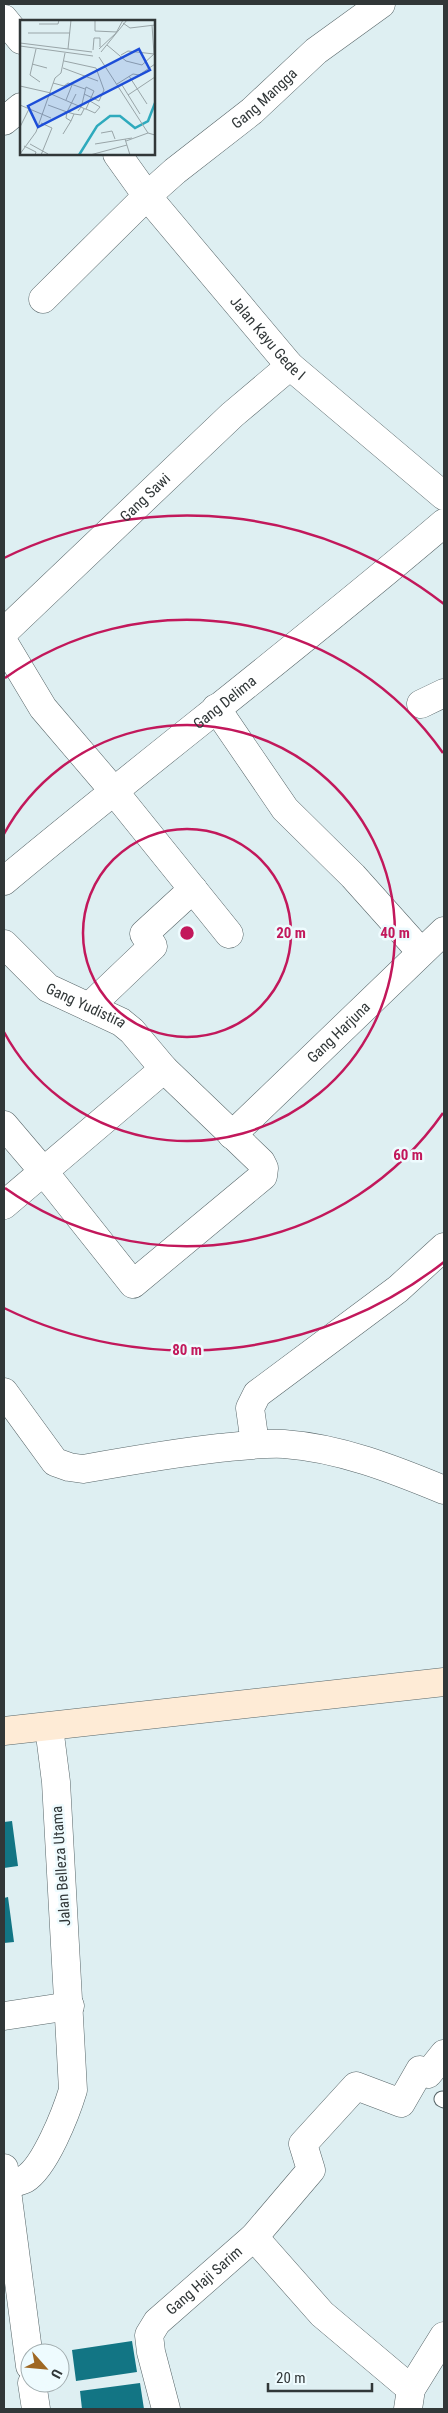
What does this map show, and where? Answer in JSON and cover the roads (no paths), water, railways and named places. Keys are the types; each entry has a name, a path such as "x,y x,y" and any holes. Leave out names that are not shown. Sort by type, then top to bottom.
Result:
{"street":[{"name":"Gang Mangga","path":"43,299 147,196 252,111 316,51 381,4"},
{"path":"4,19 20,39"},
{"path":"4,121 20,108"},
{"name":"Jalan Kayu Gede I","path":"118,155 147,196 290,366 444,496"},
{"name":"Gang Sawi","path":"4,632 232,415 290,366"},
{"name":"Gang Delima","path":"4,881 113,790 388,572 444,523"},
{"path":"4,643 43,708 113,790 229,934"},
{"path":"216,708 285,809 353,876 421,952"},
{"path":"89,1007 153,946 144,934 193,889"},
{"name":"Gang Harjuna","path":"232,1135 444,931"},
{"name":"Gang Yudistira","path":"4,944 48,988 120,1022 132,1031 164,1069 261,1162 264,1168 263,1176 133,1284 44,1172"},
{"path":"4,1205 164,1069"},
{"path":"4,1125 44,1172"},
{"path":"255,1444 250,1408 257,1394 398,1289 444,1247"},
{"path":"4,1392 55,1462 69,1467 83,1469 168,1453 255,1444 284,1444 325,1450 386,1466 444,1490"},
{"path":"4,1731 444,1682"},
{"name":"Jalan Belleza Utama","path":"5,2177 26,2178 45,2154 64,2119 73,2090 70,2006 56,1782 49,1727"},
{"path":"4,2016 70,2006"},
{"name":"Gang Haji Sarim","path":"166,2409 151,2352 149,2335 157,2322 254,2237 311,2170 303,2144 356,2086 401,2103 420,2070 428,2074 444,2054"},
{"path":"5,2177 27,2343"},
{"path":"254,2237 322,2314 410,2399 444,2336"},
{"path":"34,2393 36,2409"}]}
